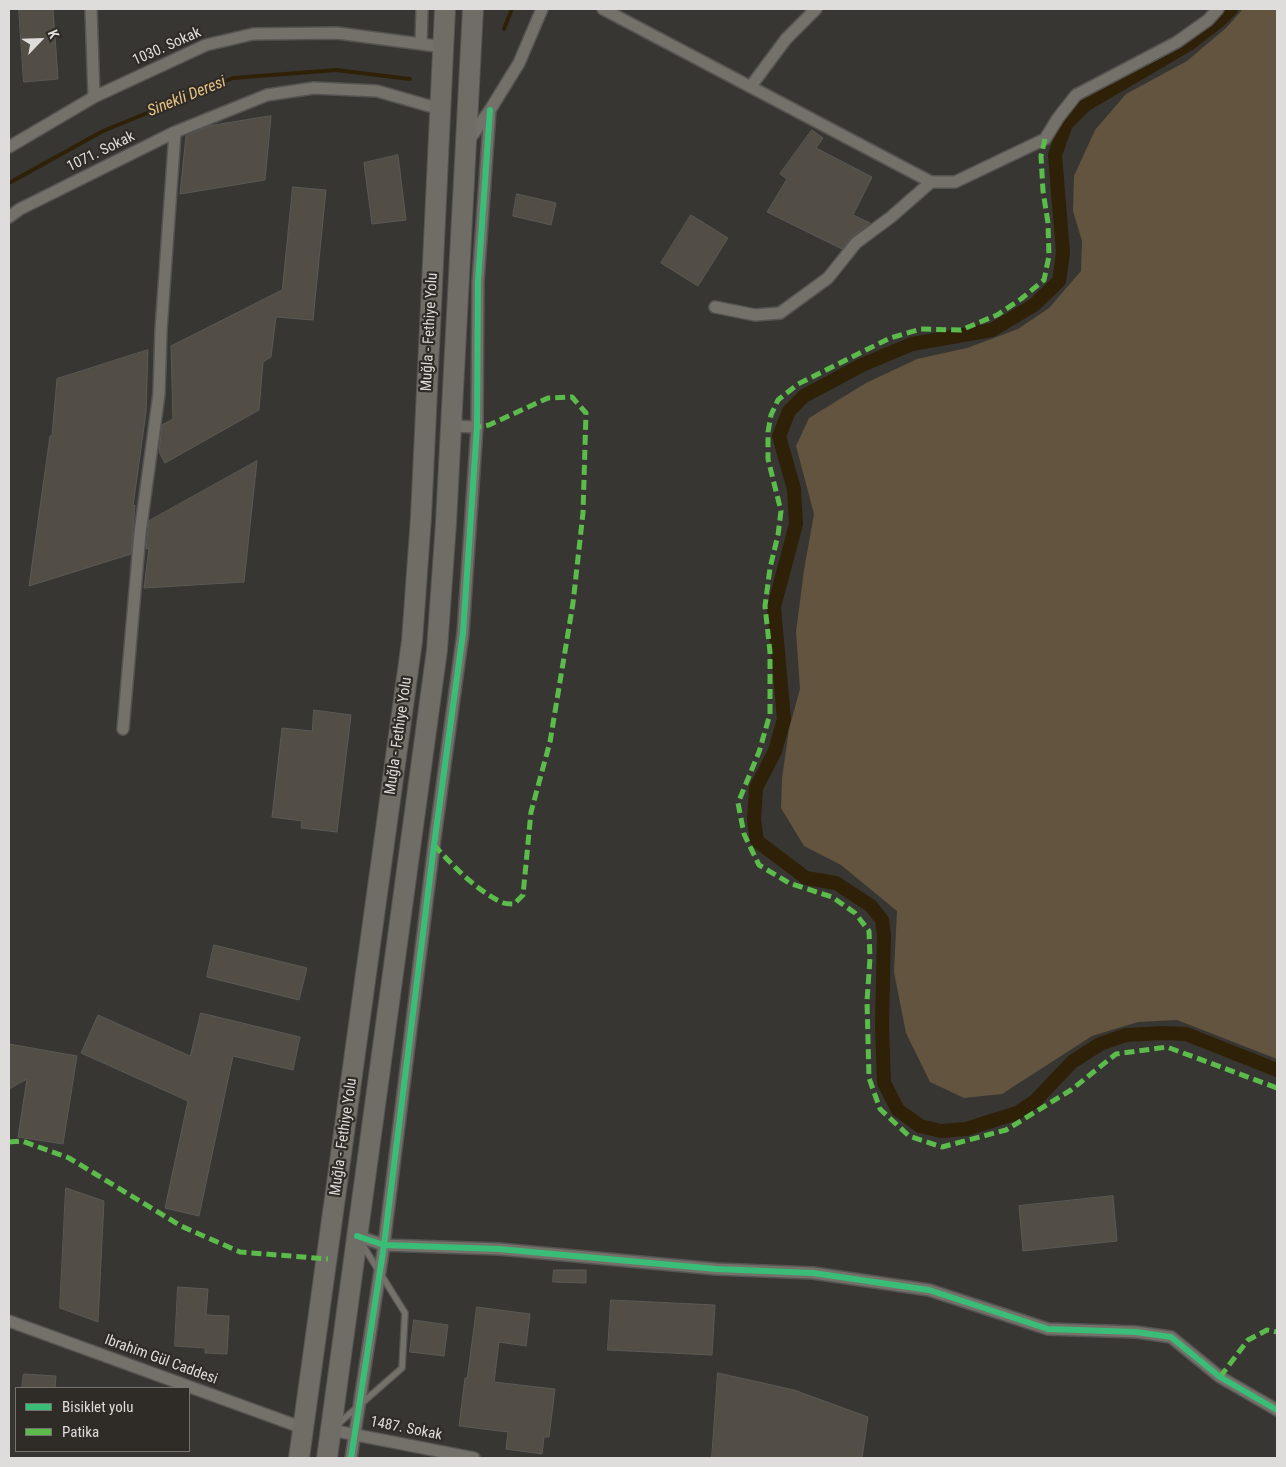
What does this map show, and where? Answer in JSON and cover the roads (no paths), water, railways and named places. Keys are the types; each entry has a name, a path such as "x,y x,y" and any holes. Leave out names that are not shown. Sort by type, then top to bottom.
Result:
{"highway":[{"name":"Muğla - Fethiye Yolu","path":"299,1458 412,642 421,517 445,9"},
{"name":"Muğla - Fethiye Yolu","path":"327,1458 437,650 452,426 473,9"}],"street":[{"path":"91,9 94,97"},
{"path":"421,44 422,9"},
{"path":"466,143 490,110 518,63 542,9"},
{"path":"603,9 931,182 955,182 1045,139 1076,95 1177,42 1208,20 1218,9"},
{"path":"751,86 786,39 816,9"},
{"name":"1030. Sokak","path":"9,147 94,97 206,45 254,34 337,33 444,47"},
{"name":"1071. Sokak","path":"9,216 175,132 267,95 314,88 377,91 440,109"},
{"path":"351,1458 384,1245 463,633 477,427 478,282 490,110"},
{"path":"123,729 140,533 159,394 162,320 175,132"},
{"path":"715,307 755,315 780,313 828,278 856,243 891,217 931,182"},
{"path":"452,426 477,427"},
{"path":"357,1236 384,1245 499,1248 716,1269 813,1273 929,1290 1048,1329 1136,1332 1170,1337 1220,1377 1277,1410"},
{"name":"Ibrahim Gül Caddesi","path":"9,1321 303,1428"},
{"name":"1487. Sokak","path":"331,1430 474,1458"}],"lane":[{"path":"331,1430 402,1368 405,1313 357,1236"}],"waterway":[{"name":"Sinekli Deresi","path":"504,29 512,9"},
{"path":"1231,9 1189,44 1085,105 1066,124 1055,155 1063,253 1059,281 1034,305 992,330 912,344 862,365 804,396 789,411 779,436 794,489 796,524 774,607 784,719 775,751 756,788 754,820 757,841 806,878 836,883 871,906 882,920 884,935 882,1026 884,1083 898,1110 920,1126 941,1131 966,1129 1017,1113 1035,1101 1072,1062 1100,1044 1126,1035 1186,1034 1277,1070"},
{"name":"Sinekli Deresi","path":"9,183 103,131 233,78 336,70 410,79"}]}
